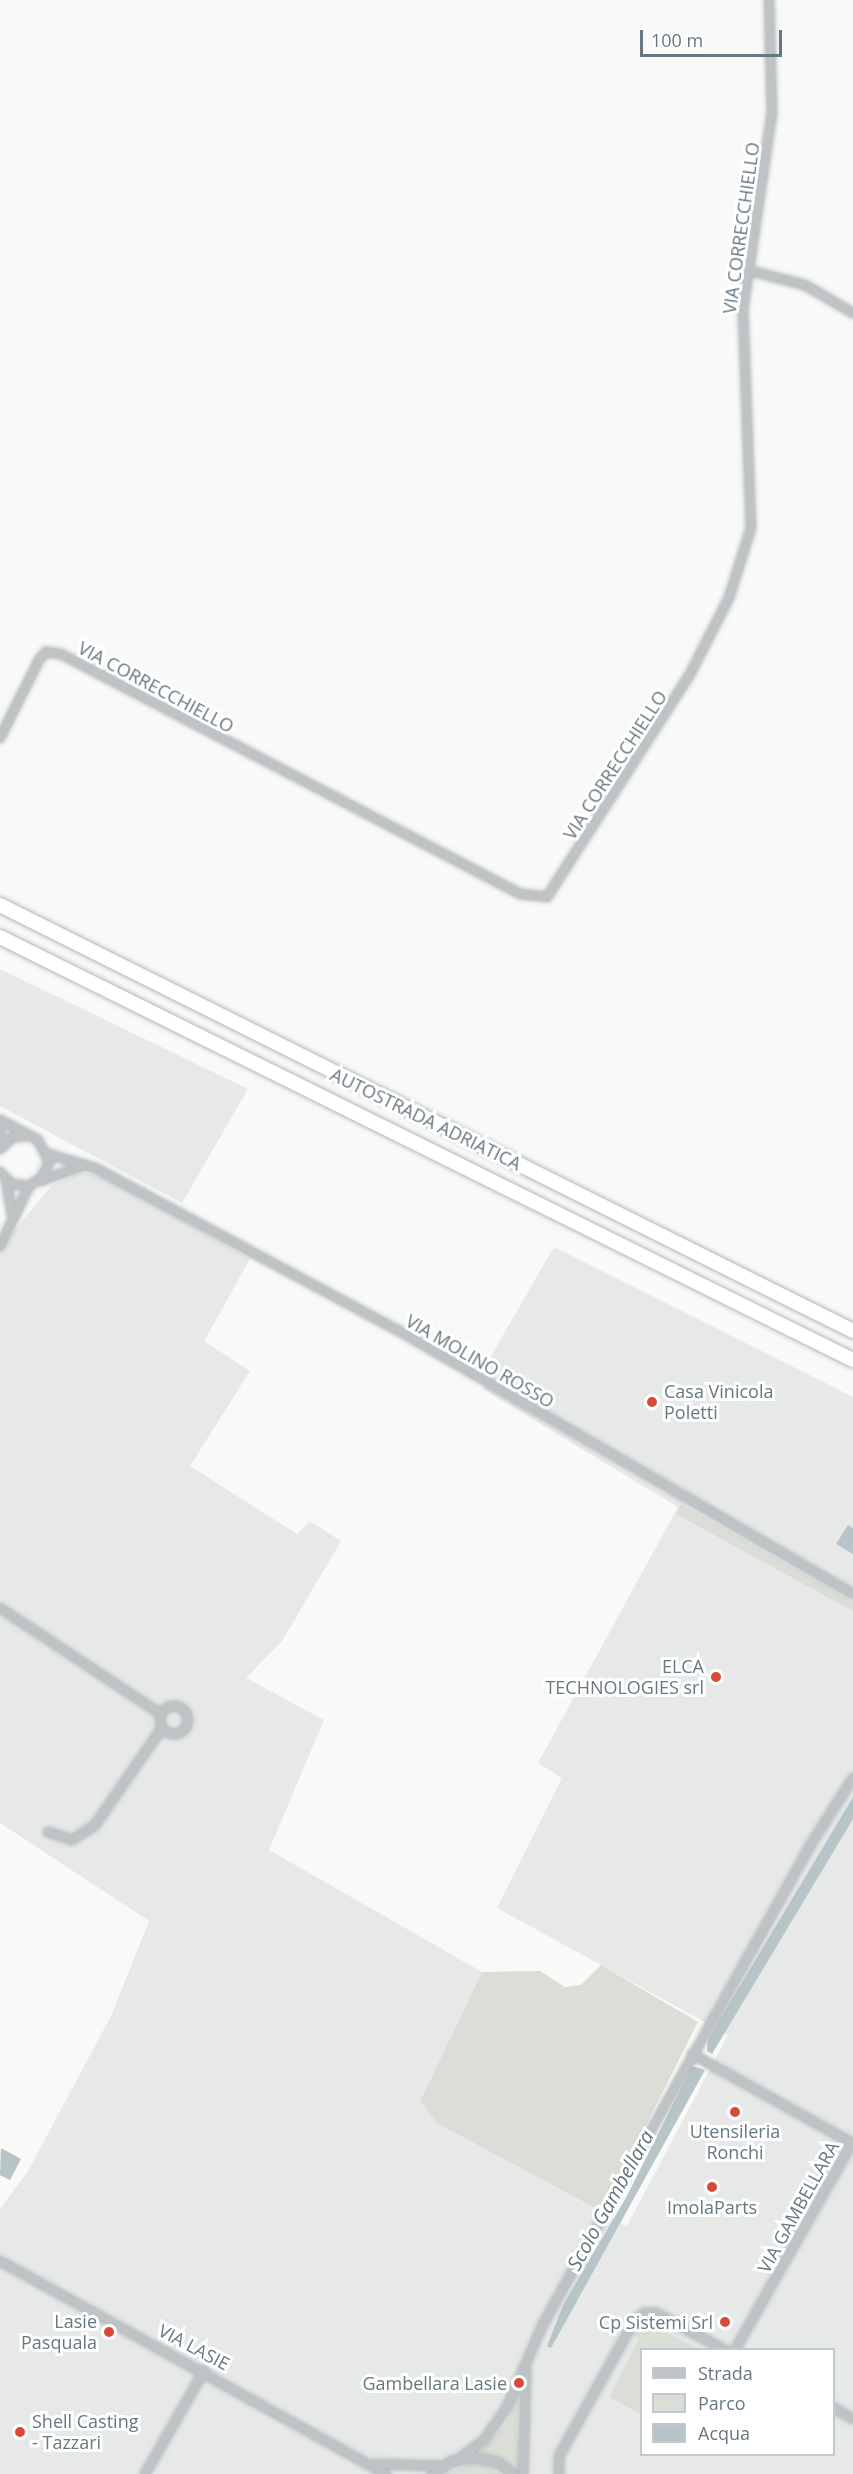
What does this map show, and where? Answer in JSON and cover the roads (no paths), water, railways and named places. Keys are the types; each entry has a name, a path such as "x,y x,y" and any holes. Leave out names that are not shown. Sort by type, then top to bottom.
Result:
{"highway":[{"name":"AUTOSTRADA ADRIATICA","path":"0,905 853,1331"},
{"name":"AUTOSTRADA ADRIATICA","path":"0,937 853,1360"}],"street":[{"name":"VIA CORRECCHIELLO","path":"0,738 39,660 46,652 61,654 520,894 547,897 650,742 732,590 751,528 753,465 742,383 743,309 751,271 772,112 770,0"},
{"path":"751,271 806,285 853,313"},
{"path":"0,1120 30,1136 48,1154 47,1170 32,1184 0,1246"},
{"path":"0,1127 0,1149"},
{"path":"0,1149 13,1137 30,1136"},
{"name":"VIA MOLINO ROSSO","path":"48,1154 86,1165 408,1336 853,1594"},
{"path":"6,1180 32,1184 86,1165"},
{"path":"0,1172 6,1180 13,1218"},
{"path":"0,1608 161,1714"},
{"path":"161,1714 176,1706 188,1719 177,1734 162,1728"},
{"path":"48,1832 72,1840 95,1825 162,1728 161,1714"},
{"path":"460,2458 495,2426 527,2365 542,2326 692,2054 852,1782"},
{"name":"VIA GAMBELLARA","path":"692,2054 852,2143 736,2348"},
{"name":"VIA LASIE","path":"0,2261 373,2464 386,2474"},
{"path":"559,2474 559,2456 634,2321 644,2313 656,2313 723,2348"},
{"path":"523,2474 527,2365"},
{"path":"145,2474 204,2371"},
{"path":"835,2409 853,2419"},
{"name":"VIA LASIE","path":"432,2474 442,2466 460,2458 486,2458 513,2474"},
{"name":"VIA LASIE","path":"373,2464 412,2469 442,2466"}],"water":[{"path":"848,1525 853,1528 853,1554 836,1544"},
{"path":"853,1797 853,1819 712,2054 707,2051 708,2039"},
{"path":"692,2066 705,2070 551,2348 547,2346 564,2303 627,2196"},
{"path":"1,2148 21,2159 10,2180 0,2175"}],"place":[{"name":"Casa Vinicola Poletti","path":"652,1402"},
{"name":"ELCA TECHNOLOGIES srl","path":"716,1677"},
{"name":"Utensileria Ronchi","path":"735,2112"},
{"name":"ImolaParts","path":"712,2187"},
{"name":"Cp Sistemi Srl","path":"725,2322"},
{"name":"Lasie Pasquala","path":"109,2332"},
{"name":"Gambellara Lasie","path":"519,2383"},
{"name":"Shell Casting - Tazzari","path":"20,2432"}],"water label":[{"name":"Scolo Gambellara","path":"610,2200"}]}
